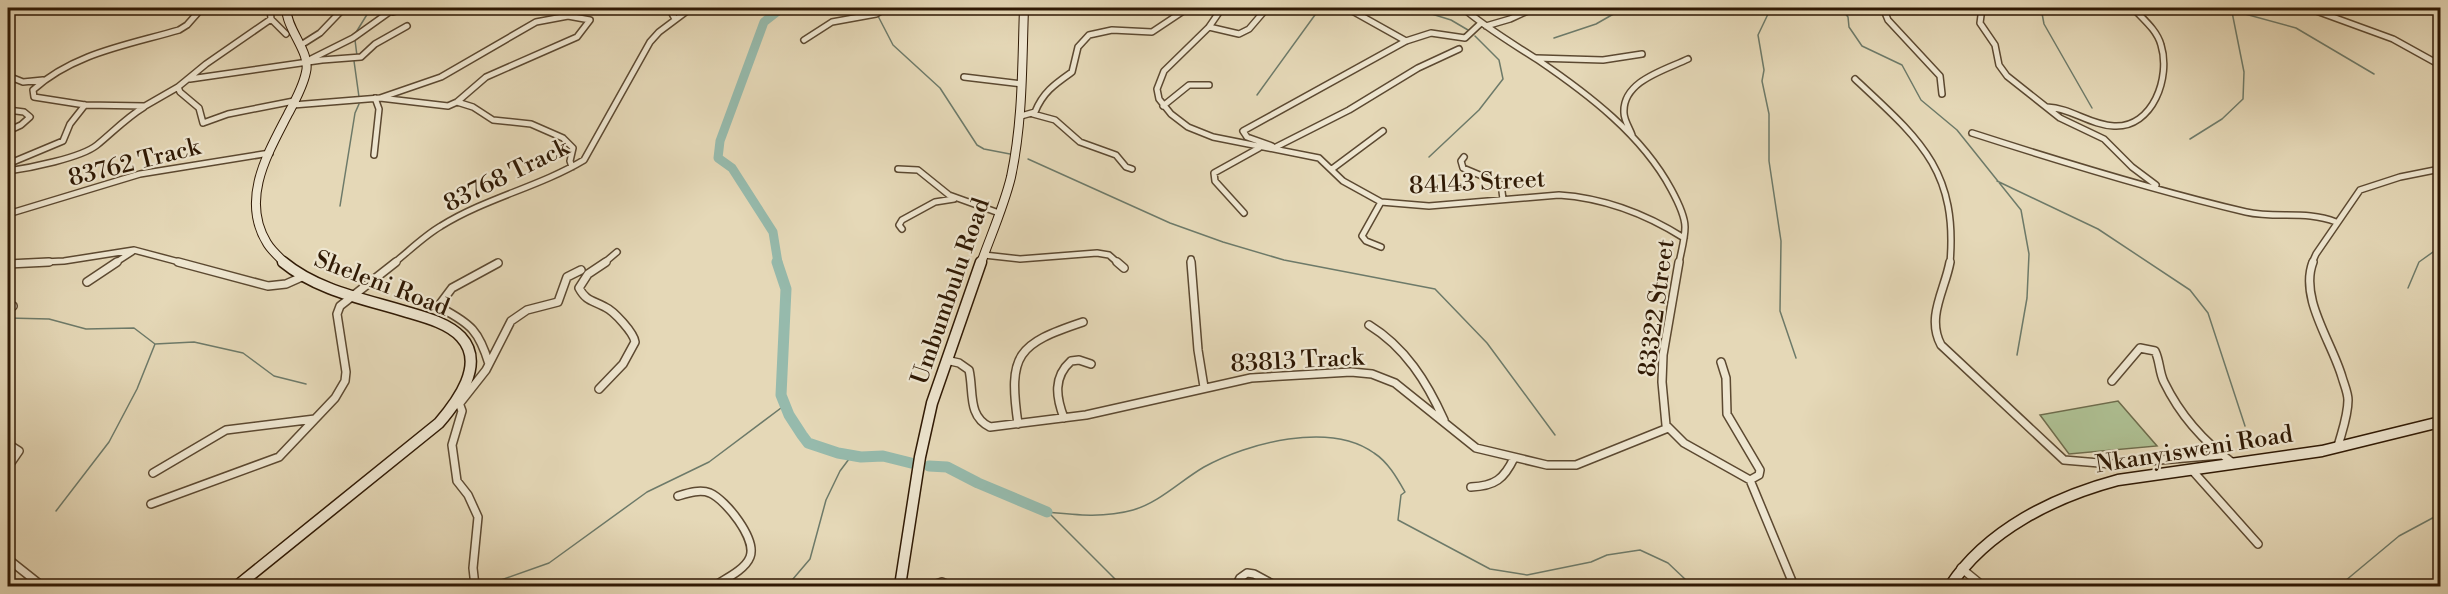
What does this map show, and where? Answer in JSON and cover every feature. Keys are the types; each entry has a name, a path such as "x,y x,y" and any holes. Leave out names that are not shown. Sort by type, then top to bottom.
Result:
{"street":[{"path":"9,79 29,82 44,80 76,63 115,47 179,30 187,25 202,8"},
{"path":"270,8 271,19 286,34"},
{"path":"286,8 286,21 301,45 308,62"},
{"path":"301,45 320,33 344,8"},
{"path":"308,62 339,46 395,8"},
{"path":"387,14 408,8"},
{"path":"669,8 675,19"},
{"name":"83768 Track","path":"352,296 441,226 572,167 590,152 650,42 691,8"},
{"path":"804,40 832,22 876,14 886,8"},
{"name":"Umbumbulu Road","path":"900,586 924,437 932,403 999,213 1018,147 1024,8"},
{"path":"1033,114 1041,97 1049,88 1074,69 1078,47 1085,38 1095,33 1112,30 1152,32 1188,8"},
{"path":"1209,86 1198,82 1190,83 1163,106 1157,89 1164,71 1209,27 1222,8"},
{"path":"1209,27 1243,34 1267,8"},
{"path":"1278,8 1287,8"},
{"path":"1347,8 1406,41"},
{"name":"83322 Street","path":"1463,8 1597,103 1633,138 1659,169 1668,185 1684,220 1684,238 1665,340 1662,369 1664,412 1668,428"},
{"path":"1459,49 1418,68 1349,110 1276,148 1247,137 1243,131 1406,41 1430,33 1466,39 1484,24 1509,20 1534,8"},
{"path":"1883,8 1888,20 1940,76 1942,94"},
{"path":"1983,8 1980,23 1995,45 2001,69 2064,121 2104,139 2132,167 2162,189"},
{"path":"2046,107 2060,108 2098,123 2120,126 2141,118 2152,107 2161,79 2161,42 2155,30 2133,8"},
{"path":"2308,8 2358,24 2408,45 2440,65"},
{"path":"178,87 180,92 199,108 202,123 228,114 293,103 379,97 412,89 441,77 543,20 575,16 590,20 577,37 486,77 457,102 444,106 379,97"},
{"path":"8,171 38,167 95,147 126,118 178,87 271,19"},
{"path":"187,80 308,62 361,57 375,44 407,26"},
{"path":"1536,58 1615,59 1642,54"},
{"path":"1633,138 1624,113 1632,88 1638,82 1688,59"},
{"name":"Sheleni Road","path":"237,586 439,423 459,402 471,364 465,342 457,334 434,322 320,284 291,267 268,244 256,214 255,202 261,172 305,78 308,62"},
{"path":"964,77 1022,84"},
{"path":"1855,79 1928,153 1941,181 1949,210 1951,238 1950,266 1934,324 1936,338 1941,345 2064,460 2111,464 2222,455"},
{"path":"44,80 33,94 34,97 85,105 145,106"},
{"path":"374,155 379,97"},
{"path":"457,102 473,107 493,120 528,123 553,134 572,145 570,160 572,167"},
{"path":"8,164 63,141 70,124 85,105"},
{"name":"84143 Street","path":"1163,106 1179,121 1213,137 1319,158 1343,181 1381,202 1429,206 1503,199 1579,196 1655,220 1684,238"},
{"path":"8,110 24,112 30,117 21,125 8,131"},
{"path":"1021,116 1033,114 1055,120 1080,142 1116,155 1126,167 1132,169"},
{"path":"1332,169 1383,131"},
{"path":"1972,133 2078,167 2259,215 2302,212 2318,214 2336,222"},
{"path":"1244,213 1215,181 1214,173 1261,147"},
{"name":"83762 Track","path":"8,214 140,174 270,153"},
{"path":"1464,157 1461,161 1463,168 1501,184 1503,199"},
{"path":"898,169 910,168 922,172 945,193 999,213"},
{"path":"2338,446 2348,409 2347,389 2336,356 2312,306 2308,290 2309,272 2316,254 2360,190 2440,169"},
{"path":"902,229 899,225 902,220 935,202 944,199 960,200"},
{"path":"1381,202 1362,236 1366,241 1381,247"},
{"path":"8,264 64,261 134,250 268,286 286,284 304,276"},
{"path":"87,282 134,250"},
{"path":"579,288 587,273 614,257 617,252"},
{"path":"984,255 1013,260 1063,254 1103,253 1110,255 1124,268"},
{"path":"1191,259 1204,387"},
{"path":"489,364 483,339 477,329 466,320 441,308 440,304 452,288 498,263"},
{"path":"475,586 473,568 478,517 472,503 457,481 452,445 462,411 459,402 479,383 501,336 512,320 528,309 557,303 565,280 571,273 581,270"},
{"path":"565,280 579,288 585,299 602,303 616,314 624,326 632,332 635,344 632,352 599,389"},
{"path":"151,504 279,457 292,447 336,398 345,381 346,372 337,314 340,306 352,296"},
{"path":"1018,423 1012,380 1013,369 1020,354 1036,339 1083,322"},
{"path":"1369,325 1385,335 1418,372 1432,393 1444,421"},
{"path":"2112,381 2140,348 2155,351 2163,379 2183,417 2196,433 2233,463"},
{"name":"83813 Track","path":"946,360 959,363 969,370 974,411 978,420 990,427 1064,418 1123,407 1238,380 1339,372 1372,374 1388,380 1405,390 1476,448 1556,466 1576,465 1668,428"},
{"path":"1064,418 1057,399 1059,375 1071,361 1079,360 1091,364"},
{"path":"1721,362 1726,378 1727,414 1760,470 1759,475 1750,480"},
{"path":"153,472 226,430 315,419"},
{"name":"Nkanyisweni Road","path":"1950,586 1961,568 1974,554 1993,540 2070,495 2106,482 2338,446 2440,422"},
{"path":"1668,428 1684,443 1750,480 1794,586"},
{"path":"8,444 19,451 8,467"},
{"path":"1472,487 1493,486 1499,483 1506,475 1514,458"},
{"path":"2191,469 2258,544"},
{"path":"678,495 699,491 716,496 742,526 752,543 746,563 714,586"},
{"path":"8,559 42,586"},
{"path":"1961,568 1983,586"},
{"path":"1236,586 1240,578 1247,573 1254,574 1276,586"},
{"path":"930,586 942,582 951,586"}],"green space":[{"path":"2118,401 2157,446 2069,454 2040,415"}],"waterway":[{"path":"355,34 371,8"},
{"path":"778,263 773,232 732,168 718,158 720,141 764,22 782,8"},
{"path":"860,8 872,12"},
{"path":"1257,95 1320,8"},
{"path":"1554,38 1596,24 1624,8"},
{"path":"1780,8 1769,12 1758,35 1764,70 1762,81 1769,114 1769,161 1781,241 1780,311 1796,358"},
{"path":"1841,8 1848,17 1849,27 1862,46 1902,65 1921,100 1957,130 1998,182"},
{"path":"2041,8 2044,24 2092,108"},
{"path":"2223,8 2296,28 2374,74"},
{"path":"1419,10 1451,20 1468,30"},
{"path":"2190,139 2222,119 2243,99 2244,72 2232,12"},
{"path":"878,16 893,45 940,88 977,145 984,149 1010,154"},
{"path":"1429,157 1479,110 1503,79 1499,60 1475,36"},
{"path":"355,40 357,56"},
{"path":"354,61 359,97"},
{"path":"340,206 355,113 359,104"},
{"path":"1028,159 1170,223 1223,242 1284,260 1435,289 1487,343 1555,435"},
{"path":"1998,182 2098,229 2190,290 2208,313 2245,426"},
{"path":"1998,182 2021,210 2029,254 2027,298 2017,355"},
{"path":"2408,288 2419,262 2440,247"},
{"path":"777,262 786,289 781,395 789,415 802,435 808,443 838,453 861,457 883,456 911,463"},
{"path":"8,318 49,319 86,329 134,328 155,344"},
{"path":"155,344 194,342 243,353 274,376 306,384"},
{"path":"56,511 109,442 137,389 155,344"},
{"path":"484,586 549,563 647,492 709,462 785,405"},
{"path":"1047,512 1080,515 1122,513 1161,497 1204,467 1243,450 1289,439 1335,438 1356,443 1374,453 1392,471 1405,492 1401,495 1398,520 1490,569 1527,575 1591,562 1607,555 1640,550 1668,563 1686,580 1685,586"},
{"path":"787,586 810,559 826,500 840,471 852,455"},
{"path":"929,466 947,467 978,483 1047,512"},
{"path":"1049,513 1122,586"},
{"path":"2334,586 2339,586 2399,536 2440,514"}]}
